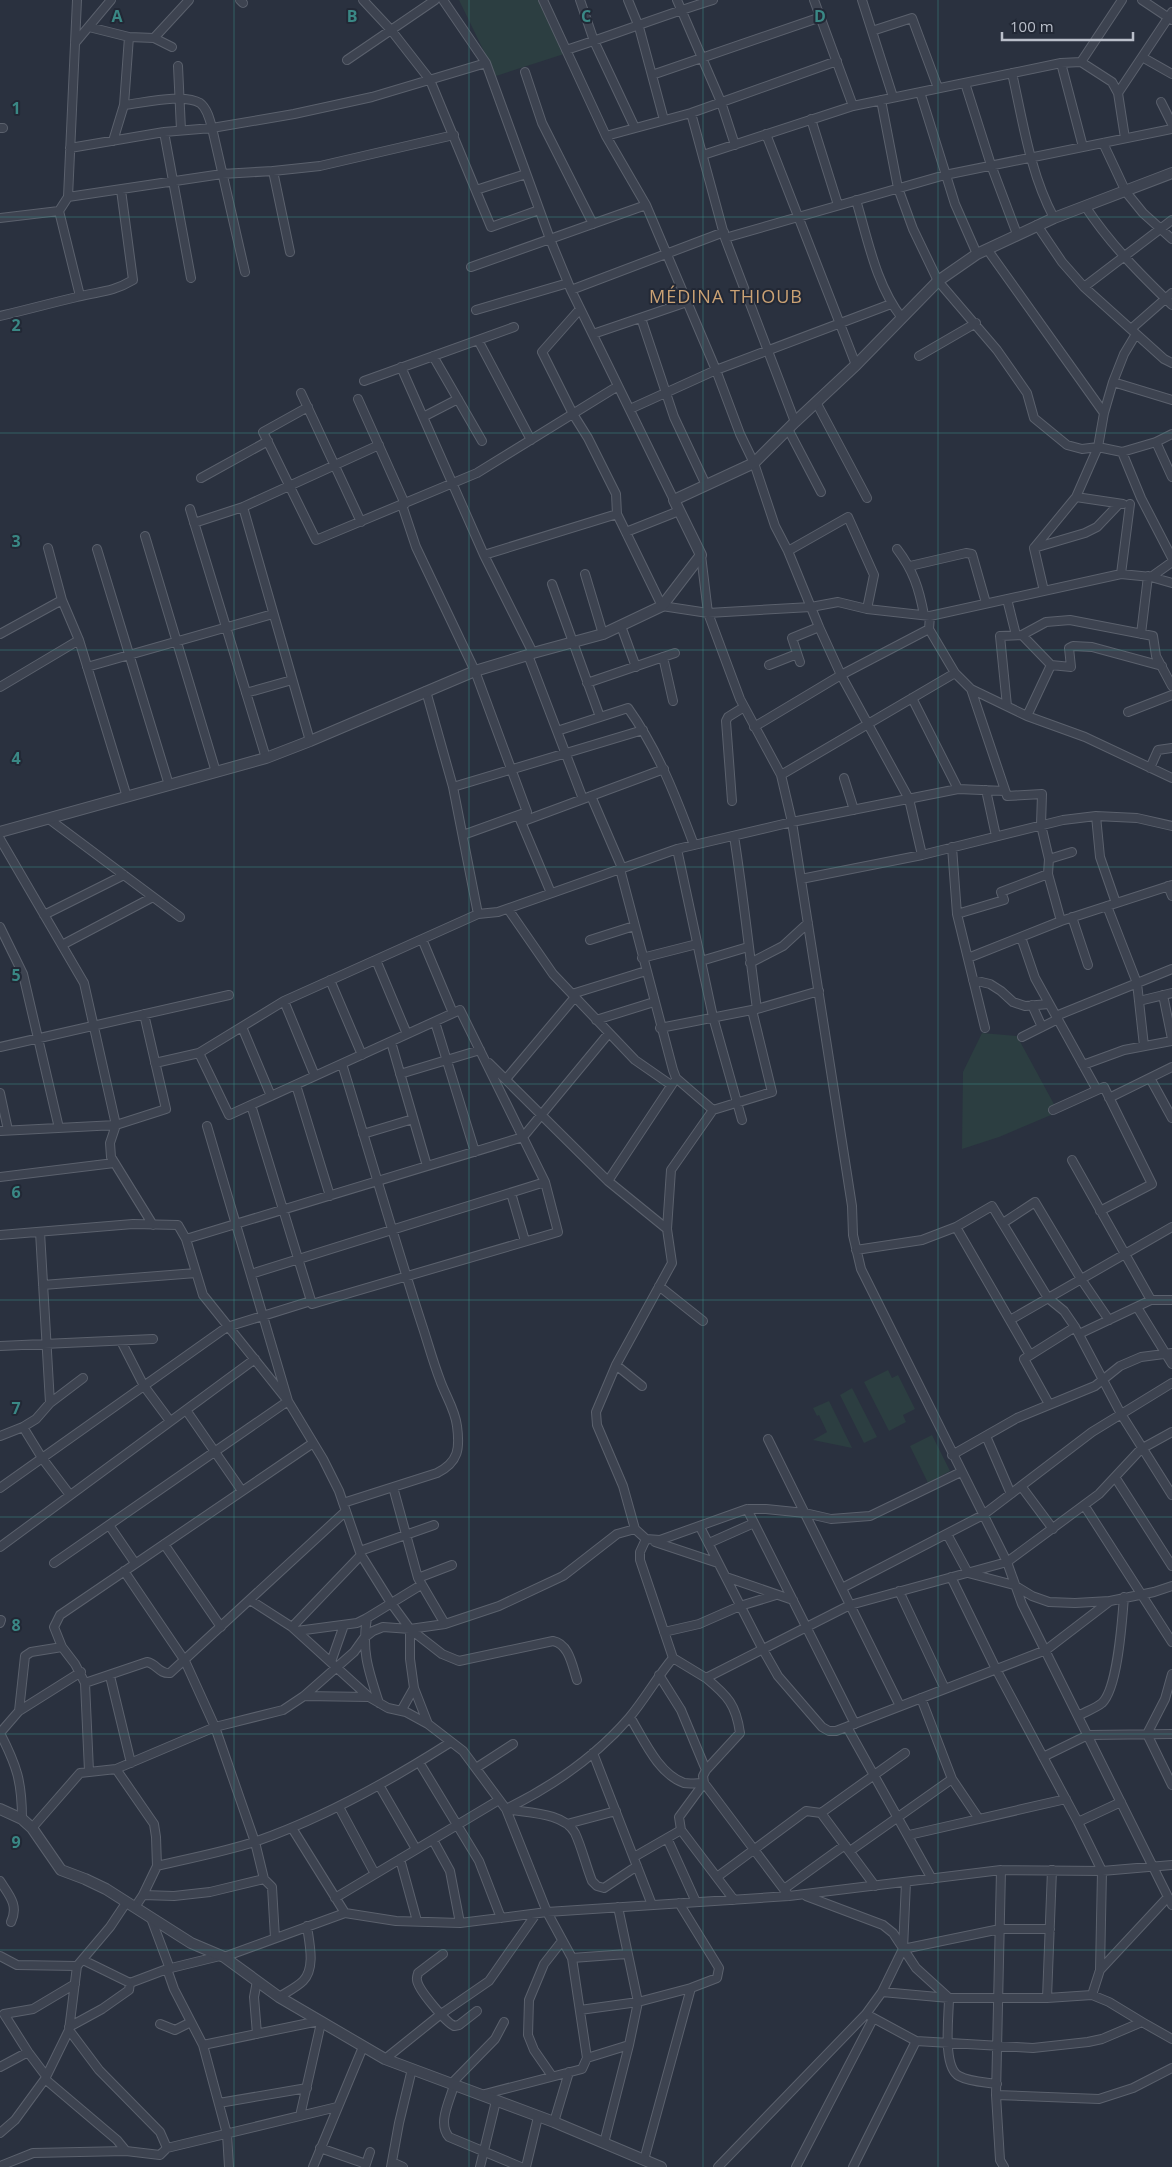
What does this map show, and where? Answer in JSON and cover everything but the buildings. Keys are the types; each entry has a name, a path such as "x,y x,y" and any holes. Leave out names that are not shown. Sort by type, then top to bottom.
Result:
{"street":[{"path":"77,0 68,197 59,211 80,296"},
{"path":"75,43 112,0"},
{"path":"154,38 189,0"},
{"path":"363,0 391,30 430,80 491,227 539,210"},
{"path":"347,60 435,0"},
{"path":"443,0 486,63 539,210 570,287 701,555 708,614 744,707 781,775 792,822 852,1206 856,1250 861,1269 952,1455 1007,1562 1014,1585 1170,1901 1100,1970"},
{"path":"543,0 606,136 646,205 716,370 740,434 754,463 775,526 788,550 819,627 842,675 909,799 922,854"},
{"path":"580,0 594,41 635,128"},
{"path":"628,0 639,27 664,120"},
{"path":"677,0 721,102 735,145"},
{"path":"566,50 639,27 680,10 713,0"},
{"path":"814,0 853,106"},
{"path":"862,0 894,97"},
{"path":"1081,62 1122,0"},
{"path":"1118,93 1171,17 1142,0"},
{"path":"652,75 821,17"},
{"path":"872,31 912,18 938,88"},
{"path":"89,27 129,37 154,38 172,47"},
{"path":"113,141 124,105 129,37"},
{"path":"1142,57 1172,74"},
{"path":"606,136 691,113 837,61"},
{"path":"703,155 853,106 1061,63 1081,62 1112,82 1118,93 1125,138"},
{"path":"70,148 164,132 212,128 294,114 372,97 486,63"},
{"path":"1061,63 1083,147"},
{"path":"178,66 181,130"},
{"path":"525,72 542,123 593,224"},
{"path":"1012,73 1030,157 1042,194 1054,218"},
{"path":"965,83 991,166 1017,234"},
{"path":"920,92 955,204 977,254"},
{"path":"124,105 180,99 200,103 207,114 212,128 245,272"},
{"path":"881,100 898,188 913,229 938,281 976,323 1027,393 1030,408 1038,423 1067,445 1082,449 1098,447 1122,452 1156,442 1172,434"},
{"path":"1161,102 1172,124"},
{"path":"691,113 725,235 768,351 791,425 821,492"},
{"path":"811,119 838,206"},
{"path":"476,310 570,287 725,235 798,217 945,175 1172,129"},
{"path":"164,132 191,278"},
{"path":"766,134 856,365"},
{"path":"68,197 222,174 320,166 454,135"},
{"path":"1103,143 1126,192 1142,213 1162,228 1172,239"},
{"path":"273,171 290,252"},
{"path":"674,500 754,463 791,425 856,365 938,281 977,254 1037,225 1172,173"},
{"path":"476,190 526,174"},
{"path":"0,316 80,296 108,292 119,289 133,280 121,190"},
{"path":"856,200 878,274 891,304 902,318"},
{"path":"471,267 646,205"},
{"path":"1085,206 1103,233 1124,258 1172,305"},
{"path":"0,218 59,211"},
{"path":"1084,287 1172,220"},
{"path":"1037,225 1062,262 1084,287 1133,332 1172,363"},
{"path":"987,249 1104,413"},
{"path":"1034,548 1076,497 1098,447 1104,413 1133,332 1172,293"},
{"path":"593,334 687,302"},
{"path":"630,409 716,370 891,304"},
{"path":"580,309 542,352 616,494 617,514 662,606"},
{"path":"641,318 674,417 706,486"},
{"path":"920,356 976,323"},
{"path":"364,381 514,327"},
{"path":"478,340 531,440"},
{"path":"433,356 482,441"},
{"path":"401,367 452,485 530,654 566,753 621,869 660,1028 676,1078 713,1110"},
{"path":"1114,382 1172,400"},
{"path":"308,407 263,432 316,540 477,473 618,386"},
{"path":"301,393 360,522"},
{"path":"358,399 403,505 416,547 475,671 513,769 527,812 519,819"},
{"path":"423,417 458,399"},
{"path":"816,402 867,498"},
{"path":"200,478 268,441"},
{"path":"1156,442 1172,476"},
{"path":"194,523 242,507 379,445"},
{"path":"1122,452 1141,498 1172,560 1149,576 1141,634"},
{"path":"1076,497 1119,504 1130,504 1141,498"},
{"path":"1034,548 1085,533 1097,527 1119,504"},
{"path":"1121,574 1130,504"},
{"path":"242,507 310,741"},
{"path":"190,509 266,758"},
{"path":"626,532 680,511"},
{"path":"484,555 617,514"},
{"path":"788,550 848,517 874,575 867,609"},
{"path":"145,536 216,772"},
{"path":"48,548 62,600 79,640 127,797"},
{"path":"1034,548 1044,591"},
{"path":"96,549 169,785"},
{"path":"897,549 910,566 927,615 929,629 955,673 971,688 1027,716 1085,737 1172,778"},
{"path":"910,566 966,553 972,554 986,603"},
{"path":"0,832 266,758 475,671 572,641 603,634 662,606 701,555"},
{"path":"585,574 603,634"},
{"path":"662,606 708,614 811,607 838,602 867,609 927,615 1121,574 1149,576 1172,583"},
{"path":"552,584 600,718"},
{"path":"1007,599 1019,635 1051,665 1071,667 1069,648 1073,646 1092,647 1162,666"},
{"path":"0,634 62,600"},
{"path":"87,667 273,614"},
{"path":"1007,706 1000,636 1019,635 1046,622 1070,620 1154,636 1156,656 1172,686"},
{"path":"621,626 636,667"},
{"path":"769,665 799,658 792,638 819,627"},
{"path":"754,728 842,675 929,629"},
{"path":"0,686 79,640"},
{"path":"588,683 675,653"},
{"path":"663,657 673,701"},
{"path":"1027,716 1051,665"},
{"path":"781,775 955,673"},
{"path":"246,693 292,680"},
{"path":"971,688 1007,796 1042,794 1041,825 1049,859 1048,874 1061,921"},
{"path":"426,691 453,787 478,914"},
{"path":"1128,712 1172,695"},
{"path":"912,698 958,789"},
{"path":"732,801 726,721 728,717 744,707"},
{"path":"557,731 628,708 643,730 664,769 694,845"},
{"path":"453,787 643,730"},
{"path":"1150,768 1158,750 1172,748"},
{"path":"463,835 587,798 664,769"},
{"path":"844,778 854,810"},
{"path":"155,1063 199,1053 284,1001 478,914 484,915 508,909 677,849 792,822 958,789 1006,791"},
{"path":"986,790 996,836"},
{"path":"801,879 922,854 1063,820 1096,816 1137,818 1172,826"},
{"path":"1096,816 1100,857 1112,904 1137,983 1144,1046"},
{"path":"50,818 180,917"},
{"path":"519,819 551,893"},
{"path":"718,1563 650,1540 635,1529 623,1486 597,1426 596,1412 616,1365 672,1263 667,1229 672,1170 713,1110 772,1092 754,1009 744,916 744,897 734,836"},
{"path":"0,839 84,983 116,1125 110,1143 111,1157 153,1225"},
{"path":"952,847 957,914 985,1028"},
{"path":"677,849 713,1017 742,1120"},
{"path":"1049,859 1072,852"},
{"path":"44,915 124,874"},
{"path":"957,914 1004,900 1001,892 1048,874"},
{"path":"968,958 1072,917 1170,885 1172,896"},
{"path":"62,945 153,897"},
{"path":"508,909 553,974 573,996 635,1060 671,1086"},
{"path":"1072,917 1088,965"},
{"path":"750,962 783,946 808,924"},
{"path":"590,940 634,926"},
{"path":"0,927 23,974 59,1128"},
{"path":"1021,937 1035,978 1097,1090"},
{"path":"422,939 453,1013"},
{"path":"642,958 697,944"},
{"path":"701,961 748,947"},
{"path":"376,960 407,1034"},
{"path":"1022,1037 1057,1018 1172,969"},
{"path":"506,1079 573,996 646,971"},
{"path":"330,980 362,1055"},
{"path":"973,980 990,984 1013,1002 1025,1006 1049,1004"},
{"path":"660,1028 754,1009 819,991"},
{"path":"1139,1001 1172,992"},
{"path":"0,1047 229,995"},
{"path":"1083,1065 1124,1050 1172,1040 1163,995"},
{"path":"284,1001 315,1076"},
{"path":"596,1020 654,1002"},
{"path":"1032,1006 1042,1027"},
{"path":"199,1053 229,1115 251,1105 271,1096 296,1085 315,1076 391,1042 460,1010 545,1182 558,1232 312,1304 251,1105"},
{"path":"0,1093 4,1130 116,1125 166,1109 144,1014"},
{"path":"435,1022 475,1152"},
{"path":"242,1027 271,1096"},
{"path":"186,1239 523,1137 609,1033"},
{"path":"391,1042 427,1166"},
{"path":"482,1054 608,1181 667,1229"},
{"path":"400,1074 446,1060 482,1054"},
{"path":"85,1683 147,1662 152,1663 160,1672 170,1673 250,1600 344,1507 448,1467 456,1459 458,1445 457,1424 453,1409 440,1381 406,1276 342,1064"},
{"path":"1109,1098 1172,1067"},
{"path":"608,1181 676,1078"},
{"path":"1150,1078 1172,1118"},
{"path":"296,1085 330,1196"},
{"path":"1053,1110 1104,1088 1152,1184 1100,1211"},
{"path":"363,1134 413,1119"},
{"path":"207,1126 288,1401"},
{"path":"1072,1160 1151,1300"},
{"path":"0,1177 114,1163"},
{"path":"251,1274 545,1182"},
{"path":"511,1193 525,1241"},
{"path":"1002,1223 1035,1202 1081,1279 1109,1320"},
{"path":"856,1250 922,1240 956,1227 992,1206 1048,1298 1064,1311 1077,1331 1121,1414 1172,1495"},
{"path":"0,1235 133,1224 178,1225 186,1239 203,1295 288,1401 327,1467 361,1553 391,1603 410,1629 442,1654 460,1661 553,1641 560,1642 565,1647 577,1680"},
{"path":"956,1227 1030,1355"},
{"path":"1010,1320 1172,1227"},
{"path":"40,1232 50,1403"},
{"path":"43,1285 196,1273"},
{"path":"659,1286 703,1321"},
{"path":"1049,1404 1024,1359 1077,1331 1109,1320 1151,1300 1172,1300"},
{"path":"0,1488 227,1327 311,1301"},
{"path":"1137,1307 1169,1353 1172,1364"},
{"path":"0,1346 46,1346 153,1339"},
{"path":"121,1341 144,1386 170,1422"},
{"path":"952,1455 1017,1418 1095,1386 1120,1366 1141,1357 1169,1353"},
{"path":"0,1547 255,1359"},
{"path":"616,1365 642,1386"},
{"path":"0,1436 23,1427 36,1419 50,1403 83,1378"},
{"path":"842,1588 983,1515 1092,1432 1172,1384"},
{"path":"54,1563 288,1401"},
{"path":"186,1410 242,1491"},
{"path":"23,1427 42,1458 70,1495"},
{"path":"706,1678 850,1605 1007,1562 1099,1494 1142,1449 1172,1432"},
{"path":"986,1436 1011,1494"},
{"path":"768,1439 900,1706"},
{"path":"90,1771 85,1683 81,1672 62,1647 54,1627 60,1614 313,1443"},
{"path":"789,1896 704,1783 703,1776 706,1770 740,1733 733,1705 726,1694 706,1678 673,1658 640,1560 640,1552 650,1540 700,1527 747,1509 805,1513 831,1519 870,1516 961,1472"},
{"path":"1115,1477 1172,1566"},
{"path":"1021,1486 1053,1529"},
{"path":"393,1487 419,1581 445,1624"},
{"path":"1084,1505 1172,1642"},
{"path":"747,1509 855,1724"},
{"path":"709,1544 754,1523"},
{"path":"109,1525 135,1563"},
{"path":"295,1629 361,1553 434,1525"},
{"path":"700,1527 778,1676 822,1727 829,1731 836,1731 847,1727 1046,1650 1110,1601"},
{"path":"32,1828 78,1775 90,1771 116,1769 215,1727 283,1710 304,1696 333,1664 354,1652 364,1638 373,1630 383,1627 410,1629 445,1624 499,1606 563,1576 617,1534 635,1529"},
{"path":"946,1534 968,1573 1014,1585 1032,1596 1049,1602 1110,1601 1172,1586"},
{"path":"164,1544 221,1627"},
{"path":"295,1629 344,1624 367,1618 391,1603 419,1581 452,1565"},
{"path":"124,1571 185,1661 215,1727 255,1842 264,1879 272,1887 275,1938"},
{"path":"726,1577 793,1600"},
{"path":"951,1577 996,1670 1078,1822 1102,1871 1100,1970 1092,1995"},
{"path":"899,1591 945,1689"},
{"path":"664,1632 699,1624 740,1606 776,1595"},
{"path":"1078,1716 1103,1702 1111,1685 1116,1668 1124,1597"},
{"path":"250,1600 295,1629 369,1697 428,1724 463,1751 506,1809 547,1912 572,1958 587,2058 582,2069 480,2095"},
{"path":"367,1618 364,1638 368,1666 379,1703"},
{"path":"333,1664 344,1624"},
{"path":"410,1629 410,1659 414,1688 428,1724"},
{"path":"19,1711 25,1656 31,1652 62,1647"},
{"path":"506,1809 531,1796 593,1753 630,1717 673,1658"},
{"path":"22,1819 22,1790 19,1776 0,1733 19,1711 81,1672"},
{"path":"1147,1734 1165,1699 1172,1674"},
{"path":"659,1675 681,1710 706,1770"},
{"path":"110,1676 132,1763"},
{"path":"401,1711 414,1688"},
{"path":"304,1696 369,1697"},
{"path":"921,1698 952,1779 979,1819"},
{"path":"630,1717 661,1766 685,1783 704,1783"},
{"path":"847,1727 932,1879"},
{"path":"1147,1734 1172,1785"},
{"path":"1043,1757 1088,1735 1172,1734"},
{"path":"157,1866 255,1842 292,1828 339,1807 451,1742"},
{"path":"476,1768 513,1744"},
{"path":"593,1753 652,1905"},
{"path":"717,1877 806,1812 821,1813 905,1753"},
{"path":"419,1762 479,1861 501,1918"},
{"path":"0,2133 15,2120 45,2077 69,2029 80,1963 130,1905 143,1895 157,1866 154,1824 116,1769"},
{"path":"784,1889 898,1817 952,1779"},
{"path":"704,1783 679,1817 681,1830 734,1900"},
{"path":"379,1785 416,1850"},
{"path":"335,1898 499,1800"},
{"path":"908,1835 1066,1800"},
{"path":"1078,1822 1121,1802"},
{"path":"339,1807 375,1874"},
{"path":"0,1809 22,1819 32,1828 61,1870 85,1879 192,1943 222,1956 280,1997 385,2059 554,2122 661,2167"},
{"path":"506,1809 558,1818 567,1824 574,1832 592,1882 597,1886 604,1888 637,1866"},
{"path":"567,1824 616,1811"},
{"path":"821,1813 875,1886"},
{"path":"292,1828 345,1913"},
{"path":"634,1857 681,1830"},
{"path":"667,1838 696,1902"},
{"path":"433,1840 450,1871 460,1923"},
{"path":"400,1859 417,1921"},
{"path":"0,1956 17,1965 80,1963 130,1983 168,1969 222,1956 345,1913 417,1921 460,1923 547,1912 789,1896 1001,1870 1102,1871 1172,1865"},
{"path":"1001,1870 996,2095 1000,2160 1004,2167"},
{"path":"1047,1998 1052,1870"},
{"path":"143,1895 183,1895 210,1892 264,1879"},
{"path":"0,1882 15,1904 14,1916 11,1922"},
{"path":"796,2167 903,1950 906,1882"},
{"path":"803,1894 884,1925 893,1933 916,1968 949,1998 948,2043 950,2065 958,2075 997,2084"},
{"path":"580,2010 638,2002 691,1988 717,1978 719,1968 679,1903"},
{"path":"604,2143 638,2002 618,1907"},
{"path":"385,2059 441,2014 489,1981 536,1914"},
{"path":"152,1918 168,1969 203,2045 227,2134 229,2167"},
{"path":"280,1997 304,1981 309,1971 311,1961 307,1926"},
{"path":"903,1950 1000,1929 1050,1930"},
{"path":"552,2076 534,2050 528,2035 529,2000 544,1964 562,1941"},
{"path":"443,1954 418,1972 416,1980 418,1986 441,2014 454,2026 477,2011"},
{"path":"572,1958 628,1954"},
{"path":"257,1981 254,1997 257,2034"},
{"path":"69,2029 129,1990 130,1983"},
{"path":"75,1984 33,2009 4,2014 45,2077 117,2140 126,2151"},
{"path":"644,2160 691,1988"},
{"path":"882,1992 949,1998 1047,1998 1092,1995 1109,2002 1172,2039"},
{"path":"870,2016 916,2041 1033,2048 1102,2039 1142,2022"},
{"path":"718,2167 870,2016"},
{"path":"160,2024 175,2030 191,2022"},
{"path":"203,2045 320,2022"},
{"path":"300,2116 320,2022"},
{"path":"504,2022 495,2039 452,2085 443,2125 444,2132 449,2137 483,2153 521,2167"},
{"path":"69,2029 99,2070 160,2132 167,2148"},
{"path":"853,2167 916,2041"},
{"path":"587,2058 629,2045"},
{"path":"313,2167 363,2047"},
{"path":"0,2067 28,2052"},
{"path":"996,2095 1099,2099 1133,2088 1172,2068"},
{"path":"403,2167 391,2165 412,2070"},
{"path":"554,2122 569,2072"},
{"path":"219,2103 307,2088"},
{"path":"480,2167 496,2101"},
{"path":"0,2166 33,2154 126,2151 160,2155 167,2148 337,2107"},
{"path":"526,2167 538,2117"},
{"path":"320,2148 365,2165 370,2152"}],"shaded area":[{"path":"459,0 540,0 564,54 496,76"},
{"path":"982,1033 1017,1036 1055,1106 1049,1109 1051,1115 999,1137 962,1149 963,1072"},
{"path":"888,1370 892,1378 898,1375 915,1409 903,1415 906,1422 889,1431 864,1382"},
{"path":"852,1388 877,1437 864,1443 840,1395"},
{"path":"829,1401 852,1448 813,1440 827,1432 819,1415 817,1416 813,1408"},
{"path":"932,1435 950,1471 928,1483 910,1446"}],"district":[{"name":"MÉDINA THIOUB","path":"726,297"}]}
